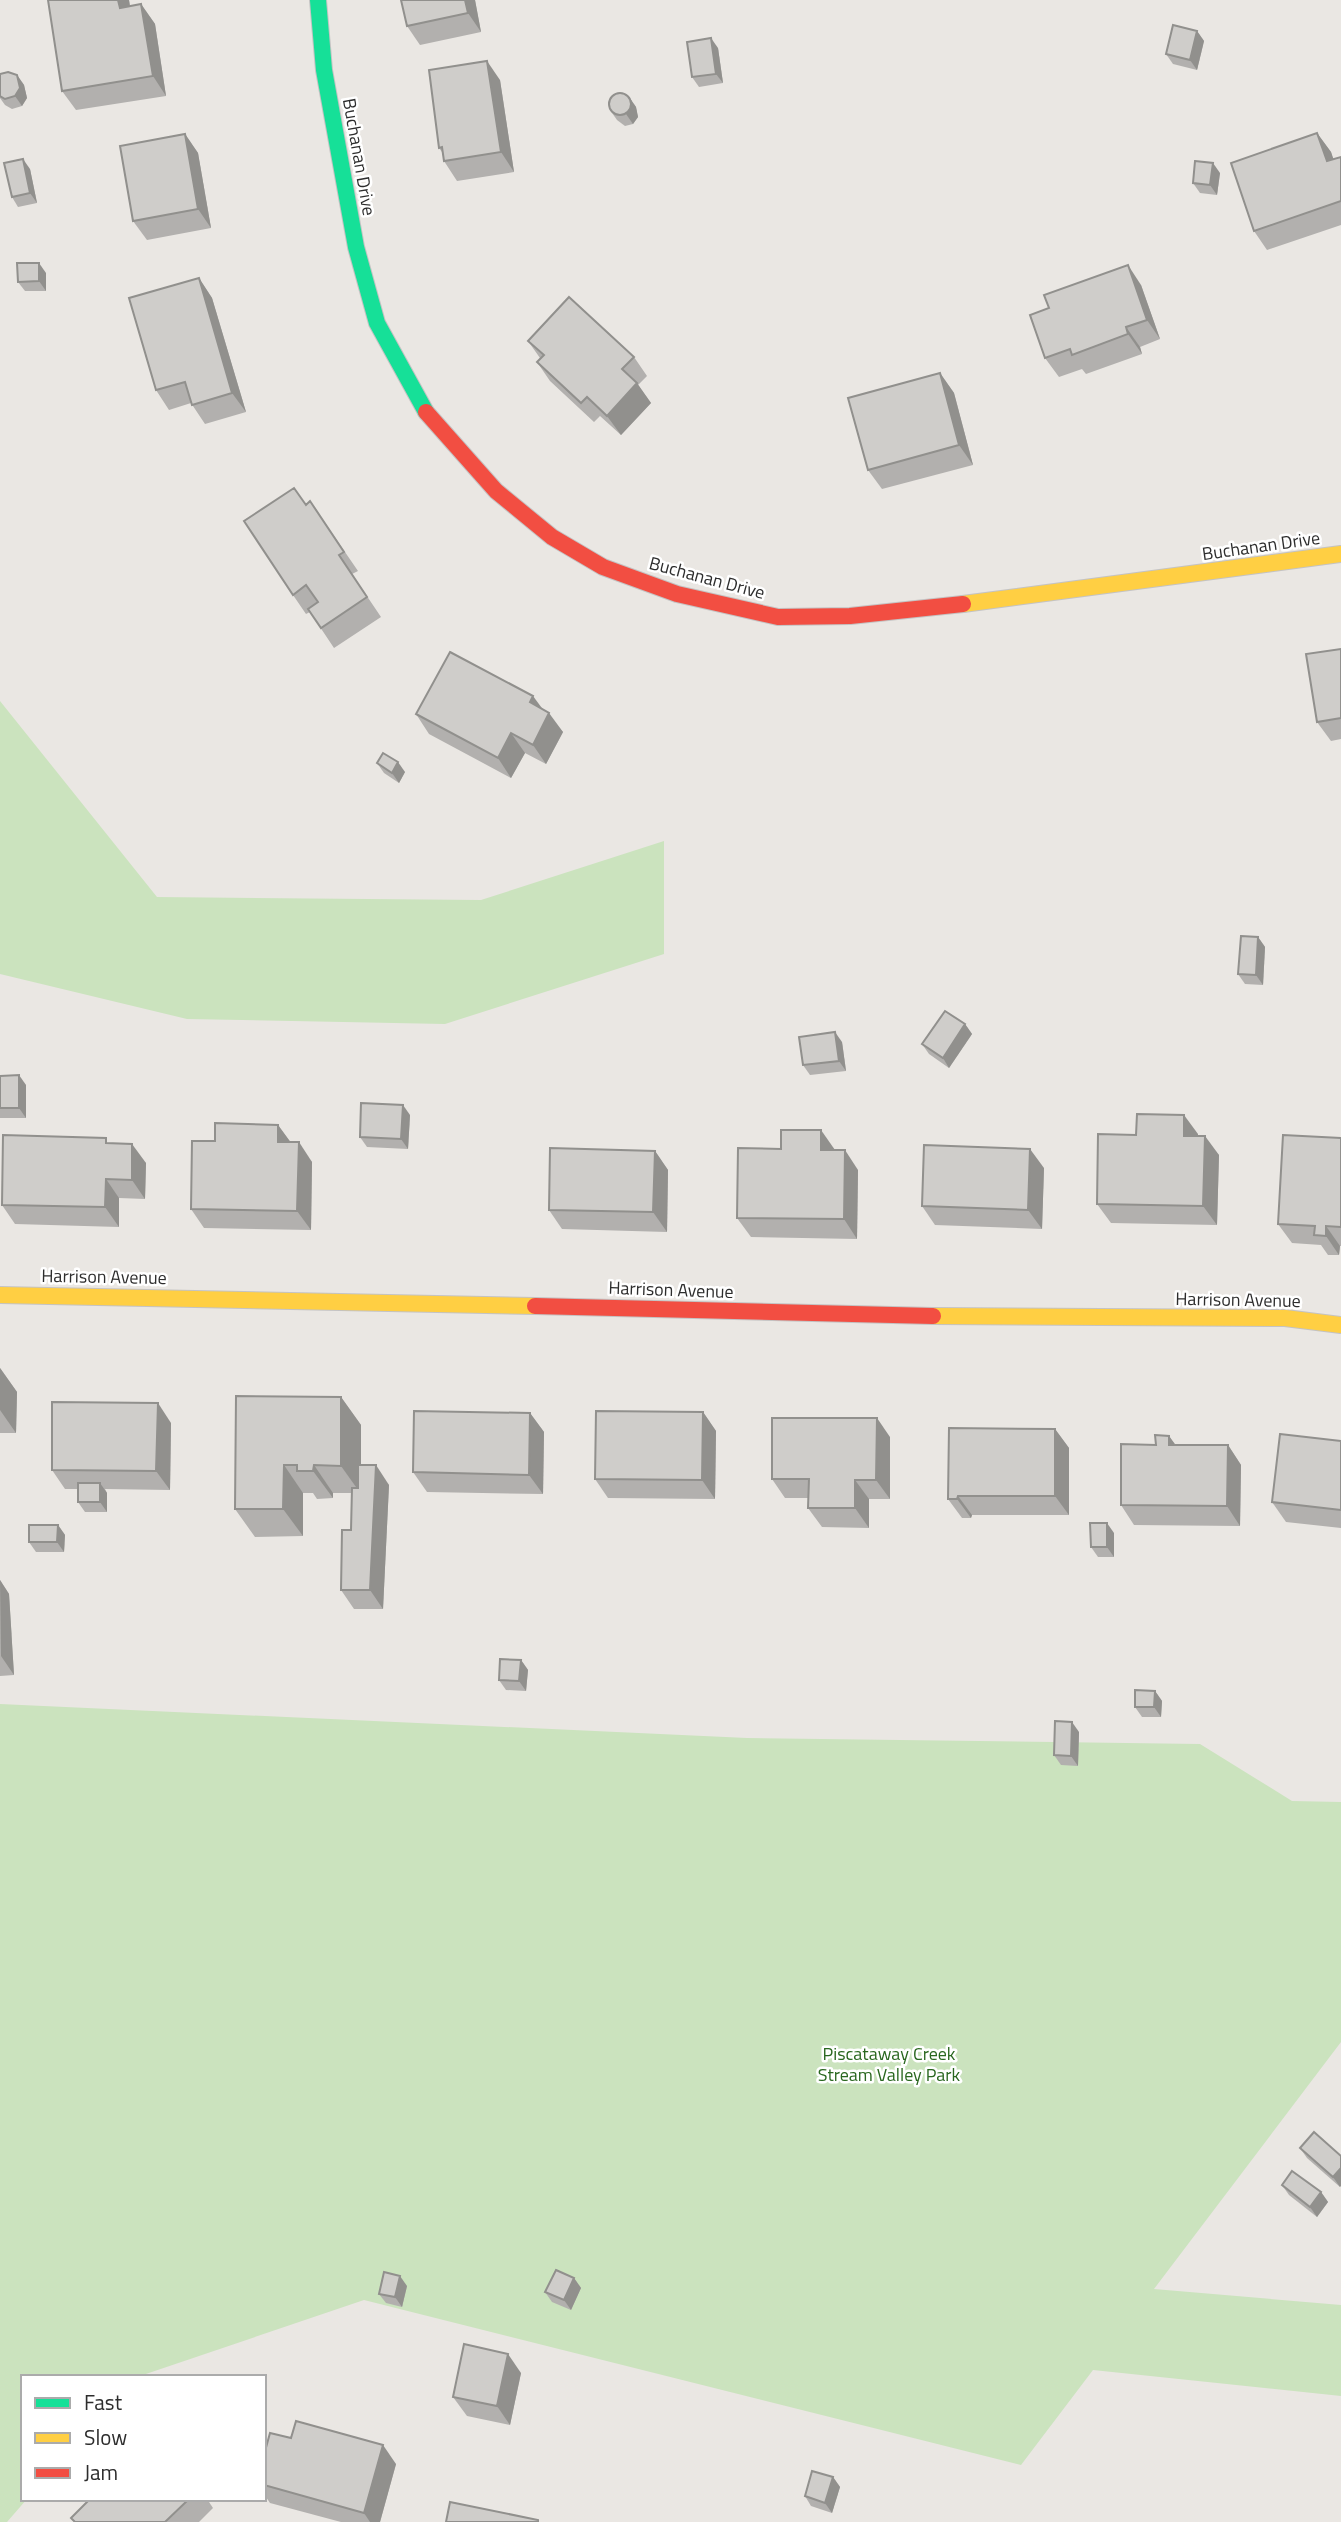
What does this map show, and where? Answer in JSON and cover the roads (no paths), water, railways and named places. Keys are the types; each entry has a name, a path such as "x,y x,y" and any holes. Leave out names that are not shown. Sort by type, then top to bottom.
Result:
{"street":[{"name":"Buchanan Drive","path":"318,0 324,70 354,234 377,323 427,414 496,491 552,537 603,567 677,594 778,617 850,615 1077,591 1341,554"},
{"name":"Harrison Avenue","path":"0,1295 322,1300 918,1316 1285,1318 1341,1325"}],"park label":[{"name":"Piscataway Creek Stream Valley Park","path":"889,2064"}]}
